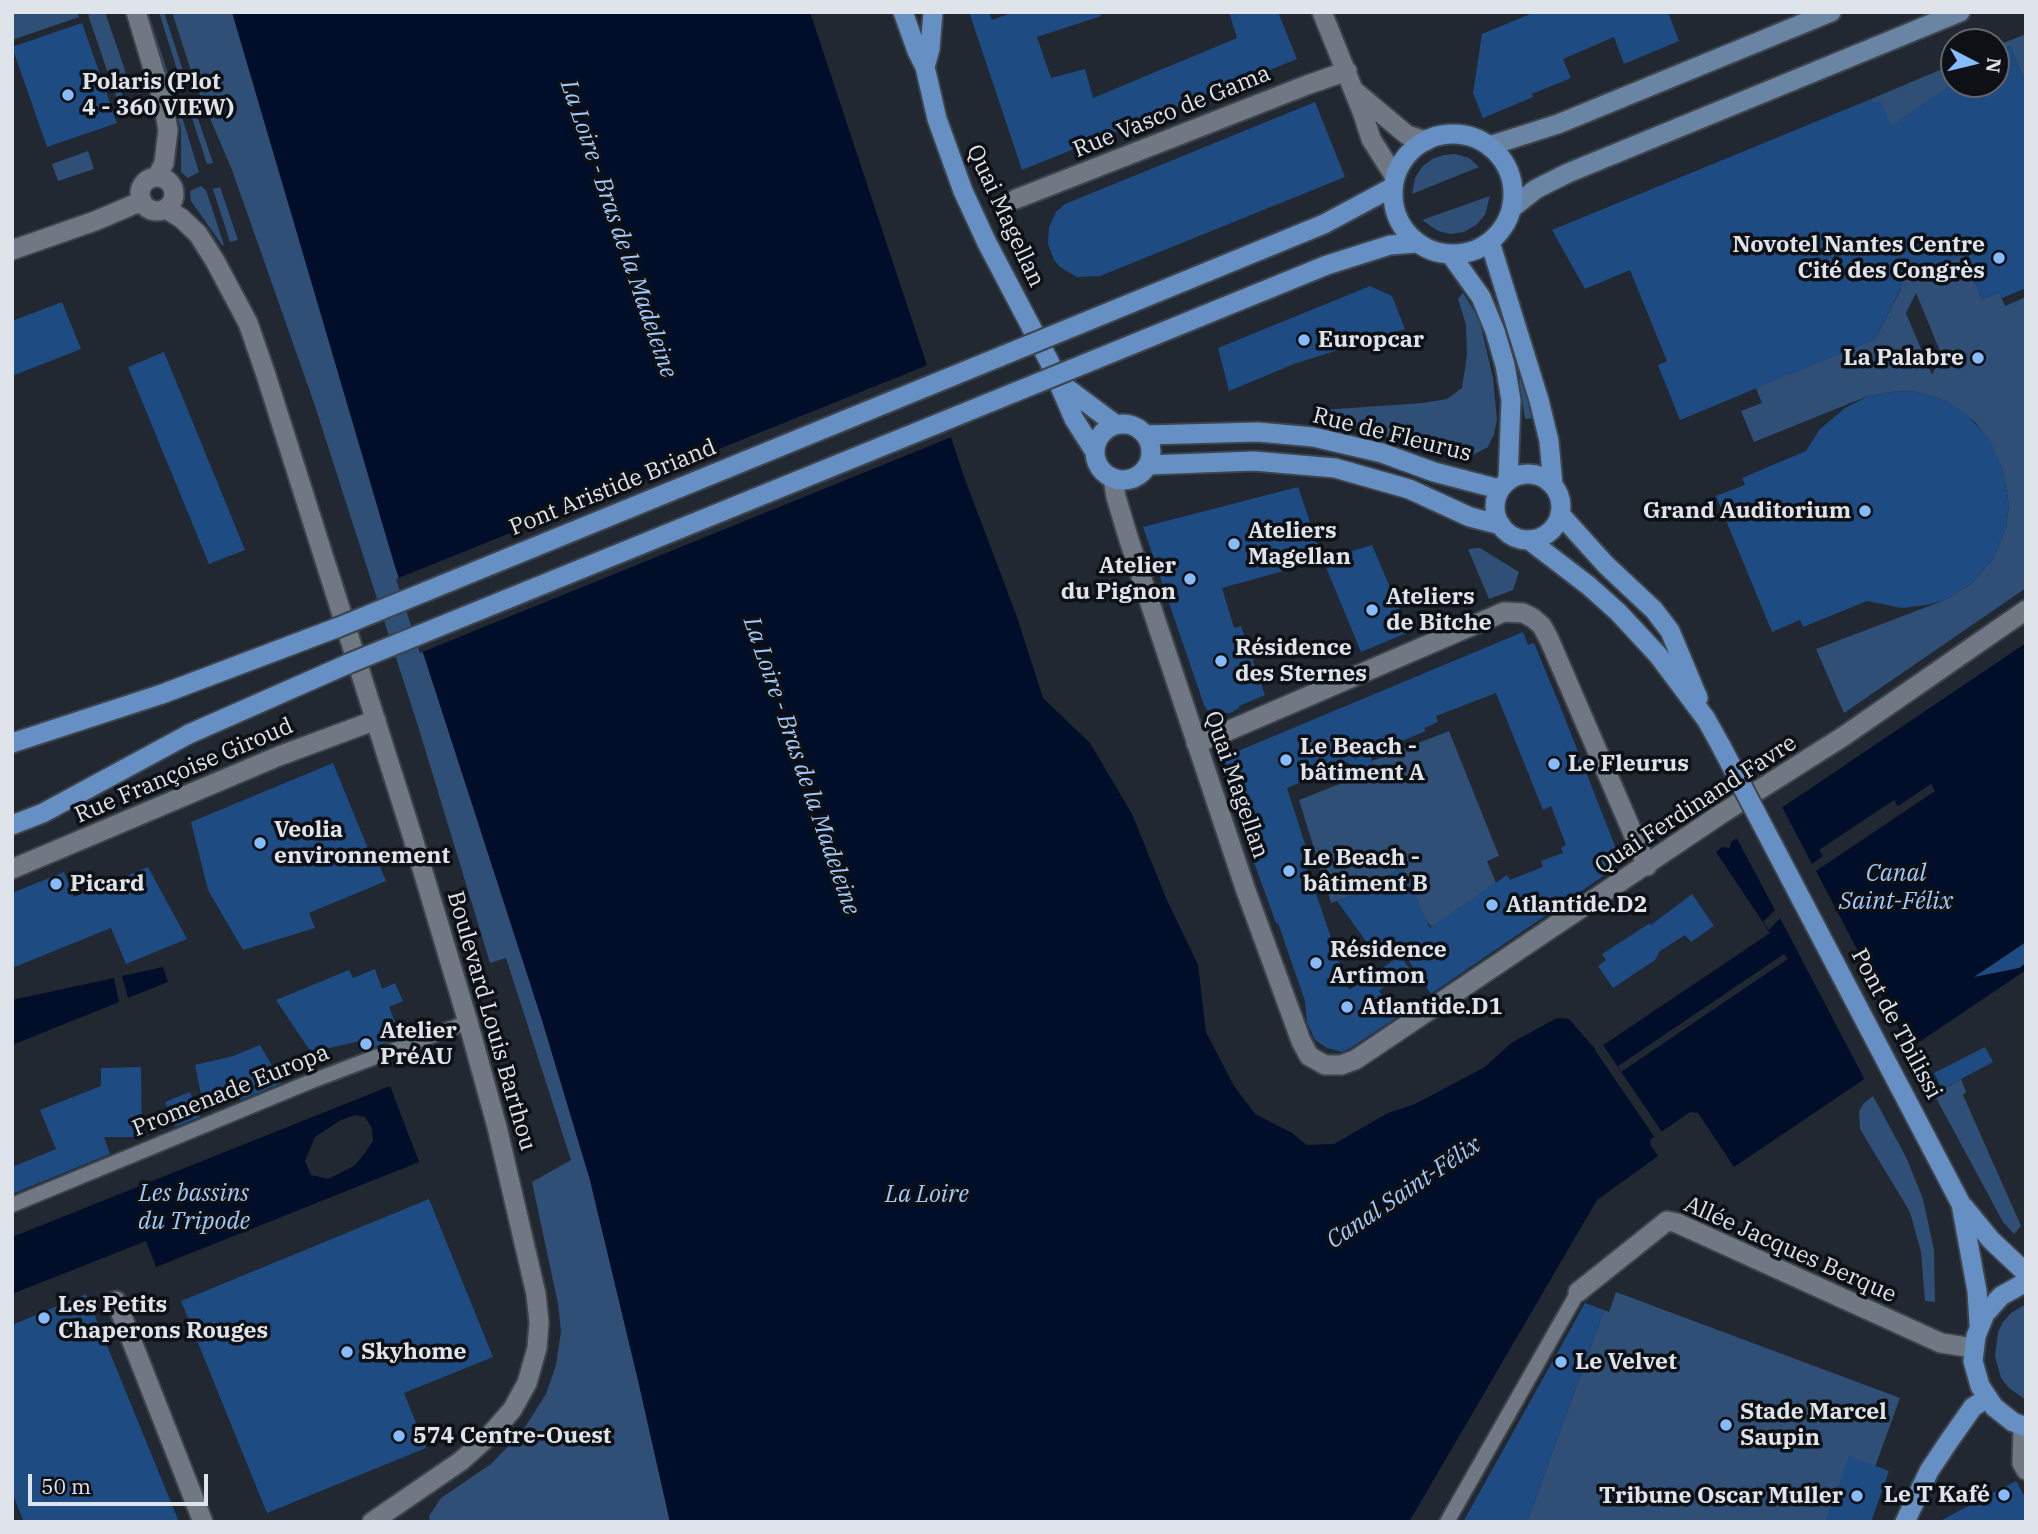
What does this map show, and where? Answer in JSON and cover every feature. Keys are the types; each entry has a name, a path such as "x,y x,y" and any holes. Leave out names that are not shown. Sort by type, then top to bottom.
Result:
{"main road":[{"name":"Quai Magellan","path":"903,12 925,66 940,130 963,191 1058,381 1074,419 1095,452"},
{"name":"Quai Magellan","path":"925,66 930,49 933,12"},
{"path":"1489,146 1581,115 1830,12"},
{"path":"1512,208 1536,190 1568,173 1960,12"},
{"path":"1447,134 1469,136 1489,146 1501,157 1512,183 1512,208 1504,227 1490,242 1472,252 1451,255 1433,251 1417,243 1405,230 1393,201 1394,182 1407,156 1426,141 1447,134"},
{"name":"Pont Aristide Briand","path":"12,743 162,694 339,627 1324,225 1394,182"},
{"path":"1490,242 1539,400 1549,441 1553,485"},
{"path":"12,825 43,813 189,734 350,663 1327,265 1390,245 1417,243"},
{"path":"1451,255 1484,304 1505,365 1511,400 1504,484 1495,501 1500,526 1518,539 1540,538 1549,532 1560,514 1559,494 1553,485 1544,477 1531,473 1519,474 1504,484"},
{"name":"Quai Magellan","path":"1058,381 1115,425"},
{"path":"1129,424 1146,435 1151,450 1148,465 1137,477 1113,478 1098,465 1095,452 1101,435 1115,425 1129,424"},
{"path":"1254,461 1258,432"},
{"name":"Rue de Fleurus","path":"1146,435 1258,432 1313,437 1504,484"},
{"name":"Rue de Fleurus","path":"1148,465 1254,461 1335,468 1409,489 1470,517 1500,526"},
{"path":"1560,514 1606,565 1654,610 1670,631 1706,719"},
{"path":"1529,540 1618,612 1658,655 1706,719"},
{"name":"Pont de Tbilissi","path":"1706,719 1961,1204 1991,1240 2026,1273"},
{"name":"Pont de Tbilissi","path":"1961,1204 1977,1291 1979,1324"},
{"path":"2024,1427 2003,1415 1987,1398 1976,1374 1973,1348 1979,1324 1985,1314 2001,1296 2026,1282"},
{"path":"1905,1522 1929,1471 1973,1407 1987,1398"}],"street":[{"path":"136,12 163,102 168,130 164,163 157,177 143,185 140,195 149,209 161,211 173,201 174,190 168,181 157,177"},
{"path":"1322,12 1371,139 1394,182"},
{"path":"1350,81 1400,130 1426,141"},
{"name":"Rue Vasco de Gama","path":"1016,199 1307,85 1350,81"},
{"path":"12,250 95,221 142,201"},
{"name":"Boulevard Louis Barthou","path":"166,209 181,218 198,234 248,323 376,720 468,1023 497,1127 537,1301 537,1348 527,1383 512,1410 490,1435 399,1514 372,1522"},
{"name":"Quai Magellan","path":"1113,478 1129,540 1196,743 1301,1041 1309,1056 1325,1065 1341,1065 1355,1060"},
{"name":"Quai Ferdinand Favre","path":"1355,1060 1721,814 1844,736 2026,610"},
{"path":"1196,743 1504,612 1523,613 1542,626 1549,639 1647,866"},
{"name":"Rue Françoise Giroud","path":"12,869 279,756 376,720"},
{"name":"Promenade Europa","path":"12,1205 312,1081 468,1023"},
{"name":"Allée Jacques Berque","path":"1447,1522 1578,1292 1667,1221 1677,1223 1941,1343 1973,1348"},
{"path":"116,1301 203,1522"},
{"path":"2024,1427 2022,1462 2026,1470"}],"shaded area":[{"path":"12,12 77,12 79,17 12,40"},
{"path":"105,12 127,76 118,79 125,104 119,105 88,15"},
{"path":"145,12 148,12 174,92 171,93"},
{"path":"159,12 164,12 183,71 178,73"},
{"path":"172,12 232,12 394,563 542,1020 590,1180 670,1522 430,1522 429,1516 441,1498 491,1464 522,1432 546,1394 556,1365 561,1331 558,1304 532,1182 571,1160 506,958 490,963 418,726 314,403 232,170 195,83"},
{"path":"2026,34 2026,84 2010,46 2010,40"},
{"path":"1940,70 1940,93 1900,120 1891,148 1871,99"},
{"path":"191,98 213,163 207,164 186,100"},
{"path":"178,104 199,172 188,178 181,172 181,130 175,106"},
{"path":"88,151 94,169 58,181 52,164"},
{"path":"1456,154 1469,158 1479,167 1412,194 1415,178 1422,167 1432,159"},
{"path":"201,186 206,190 224,245 191,201 190,191"},
{"path":"220,187 238,240 230,242 213,189"},
{"path":"1490,196 1485,215 1476,225 1464,232 1451,234 1438,231 1422,220"},
{"path":"1964,255 1982,299 1999,292 2005,306 2026,297 2026,588 1844,713 1816,649 1945,600 1971,584 1994,558 2006,527 2009,505 2003,471 1988,438 1975,422 1946,401 1917,392 1897,391 1868,396 1754,442 1741,411 1762,403 1756,388 1875,339 1901,289 1890,285","holes":["1916,293 1942,356 1932,375 1906,313"]},
{"path":"1463,293 1479,318 1493,378 1497,420 1488,447 1471,456 1446,455 1321,418 1322,410 1447,399 1462,388 1467,355 1466,325 1458,299"},
{"path":"1524,377 1535,418 1525,419 1519,379"},
{"path":"1480,548 1519,572 1513,590 1489,599 1468,549"},
{"path":"1449,731 1499,856 1487,861 1496,883 1432,927 1426,920 1402,867 1362,892 1331,903 1299,800 1375,770 1372,761"},
{"path":"1961,1079 1966,1092 1963,1095 2021,1226 2014,1234 2003,1222 1934,1094"},
{"path":"1873,1096 1906,1157 1923,1199 1934,1250 1935,1302 1925,1301 1921,1252 1910,1212 1860,1129 1859,1111"},
{"name":"Stade Marcel Saupin","path":"1616,1292 1900,1398 1855,1522 1527,1522 1604,1310 1609,1312"},
{"path":"2026,1304 2026,1400 2009,1388 2001,1378 1995,1356 1998,1332 2003,1322 2011,1313"}],"water":[{"name":"La Loire","path":"232,12 810,12 963,474 1017,617 1043,698 1090,743 1132,814 1166,898 1198,965 1206,1032 1234,1086 1255,1114 1292,1133 1307,1145 1334,1144 1388,1113 1415,1104 1485,1067 1511,1043 1557,1018 1569,1019 1596,1050 1770,933 1716,852 1722,847 1730,848 1731,842 2026,643 2026,970 1734,1167 1698,1113 1690,1112 1651,1139 1650,1144 1658,1156 1597,1200 1409,1522 670,1522 590,1180 542,1020 394,563","holes":["1784,954 1788,959 1621,1072 1618,1066"]},
{"path":"163,967 168,982 128,998 122,976"},
{"path":"114,978 119,1002 12,1045 12,1000"},
{"name":"Les bassins du Tripode","path":"390,1086 419,1162 156,1267 146,1241 12,1294 12,1237","holes":["355,1115 365,1117 372,1128 373,1141 354,1166 328,1179 311,1175 305,1161 315,1137 341,1120"]}],"pier":[{"path":"930,364 954,436 420,653 396,579"},
{"path":"1931,784 1935,791 1816,871 1911,1052 1866,1082 1780,918 1769,930 1763,922 1775,910 1735,835 1781,805 1812,864 1823,856 1819,850 1894,800 1898,806"},
{"path":"1603,1045 1662,1132 1655,1138 1595,1050"}],"building":[{"path":"969,12 989,12 992,20 1014,12 1101,12 1101,16 1037,37 1051,78 1085,69 1093,98 1237,38 1229,12 1278,12 1297,59 1022,170"},
{"path":"1535,12 1668,12 1679,41 1624,64 1614,37 1563,59 1571,78 1483,118 1473,93 1482,34"},
{"name":"Polaris (Plot 4 - 360 VIEW)","path":"82,23 117,123 47,147 12,47"},
{"path":"2010,46 2026,84 2026,288 2002,298 1999,292 1982,299 1964,256 1906,278 1875,339 1680,420 1658,365 1667,361 1630,270 1585,289 1552,230 1871,99 1873,104 1881,101 1891,126 1940,93 1940,98 2010,98"},
{"path":"1315,102 1345,177 1100,276 1077,277 1054,260 1048,244 1049,227 1056,212 1065,204"},
{"name":"Europcar","path":"1370,286 1392,296 1405,329 1294,364 1229,391 1218,348"},
{"path":"62,302 81,349 12,376 12,321"},
{"path":"164,352 245,550 209,564 128,367"},
{"name":"Grand Auditorium","path":"1897,391 1917,392 1946,401 1963,411 1988,437 2003,471 2009,505 2006,527 1994,558 1971,584 1945,600 1902,608 1867,601 1803,627 1800,620 1772,632 1716,496 1745,485 1742,478 1806,451 1819,430 1845,408 1868,396"},
{"path":"1298,487 1323,560 1222,588 1234,628 1241,626 1265,695 1239,706 1231,713 1209,713 1143,527"},
{"name":"Ateliers de Bitche","path":"1372,545 1409,632 1361,652 1323,560"},
{"path":"1523,632 1528,645 1534,643 1560,706 1617,851 1612,852 1618,866 1431,994 1395,940 1375,954 1337,901 1362,892 1402,867 1430,928 1507,875 1510,880 1543,867 1541,861 1563,853 1561,848 1566,845 1551,806 1543,810 1496,693 1436,716 1438,722 1424,728 1426,731 1370,754 1375,769 1355,777 1348,762 1287,788 1306,847 1301,850 1349,990 1400,956 1409,968 1379,991 1396,1018 1349,1049 1342,1052 1327,1048 1315,1040 1307,1022 1305,1001 1227,788 1224,775 1226,756"},
{"name":"Veolia environnement","path":"333,763 369,851 373,850 386,881 309,913 315,928 243,950 208,890 191,822"},
{"path":"148,867 187,939 126,964 111,928 12,968 12,893 64,872 74,897"},
{"path":"1692,894 1714,926 1691,942 1685,935 1660,951 1655,960 1613,988 1598,966 1606,960 1602,954 1650,923 1651,925"},
{"path":"2026,942 2026,963 2019,968 1974,977"},
{"path":"375,969 382,989 395,983 403,1001 389,1007 401,1037 364,1051 360,1041 311,1052 276,1000 349,970 353,978"},
{"path":"260,1045 282,1083 241,1100 239,1097 203,1104 195,1065 233,1056"},
{"path":"1985,1047 1993,1062 1942,1089 1934,1073"},
{"path":"141,1067 142,1137 104,1137 110,1154 12,1194 12,1167 56,1149 40,1110 101,1086 101,1068"},
{"path":"190,1092 200,1117 175,1127 165,1102"},
{"name":"Skyhome","path":"429,1199 493,1357 404,1393 426,1448 267,1513 181,1301"},
{"path":"86,1294 179,1522 24,1522 12,1493 12,1325"},
{"path":"1585,1303 1604,1310 1527,1522 1463,1522"},
{"name":"Tribune Oscar Muller","path":"1849,1456 1889,1471 1871,1522 1825,1522"},
{"path":"2016,1481 2026,1499 2026,1522 1938,1522"}],"place":[{"name":"Polaris (Plot 4 - 360 VIEW)","path":"68,95"},
{"name":"Novotel Nantes Centre Cité des Congrès","path":"1999,258"},
{"name":"Europcar","path":"1304,340"},
{"name":"La Palabre","path":"1978,358"},
{"name":"Grand Auditorium","path":"1865,511"},
{"name":"Ateliers Magellan","path":"1234,544"},
{"name":"Atelier du Pignon","path":"1190,579"},
{"name":"Ateliers de Bitche","path":"1372,610"},
{"name":"Résidence des Sternes","path":"1221,661"},
{"name":"Le Beach - bâtiment A","path":"1286,760"},
{"name":"Le Fleurus","path":"1554,764"},
{"name":"Veolia environnement","path":"260,843"},
{"name":"Le Beach - bâtiment B","path":"1289,871"},
{"name":"Picard","path":"56,884"},
{"name":"Atlantide.D2","path":"1492,905"},
{"name":"Résidence Artimon","path":"1316,963"},
{"name":"Atlantide.D1","path":"1347,1007"},
{"name":"Atelier PréAU","path":"366,1044"},
{"name":"Les Petits Chaperons Rouges","path":"44,1318"},
{"name":"Skyhome","path":"347,1352"},
{"name":"Le Velvet","path":"1561,1362"},
{"name":"Stade Marcel Saupin","path":"1726,1425"},
{"name":"574 Centre-Ouest","path":"399,1436"},
{"name":"Le T Kafé","path":"2004,1495"},
{"name":"Tribune Oscar Muller","path":"1857,1496"}],"water label":[{"name":"La Loire - Bras de la Madeleine","path":"618,229"},
{"name":"La Loire - Bras de la Madeleine","path":"801,766"},
{"name":"Canal Saint-Félix","path":"1896,888"},
{"name":"Canal Saint-Félix","path":"1404,1193"}]}
